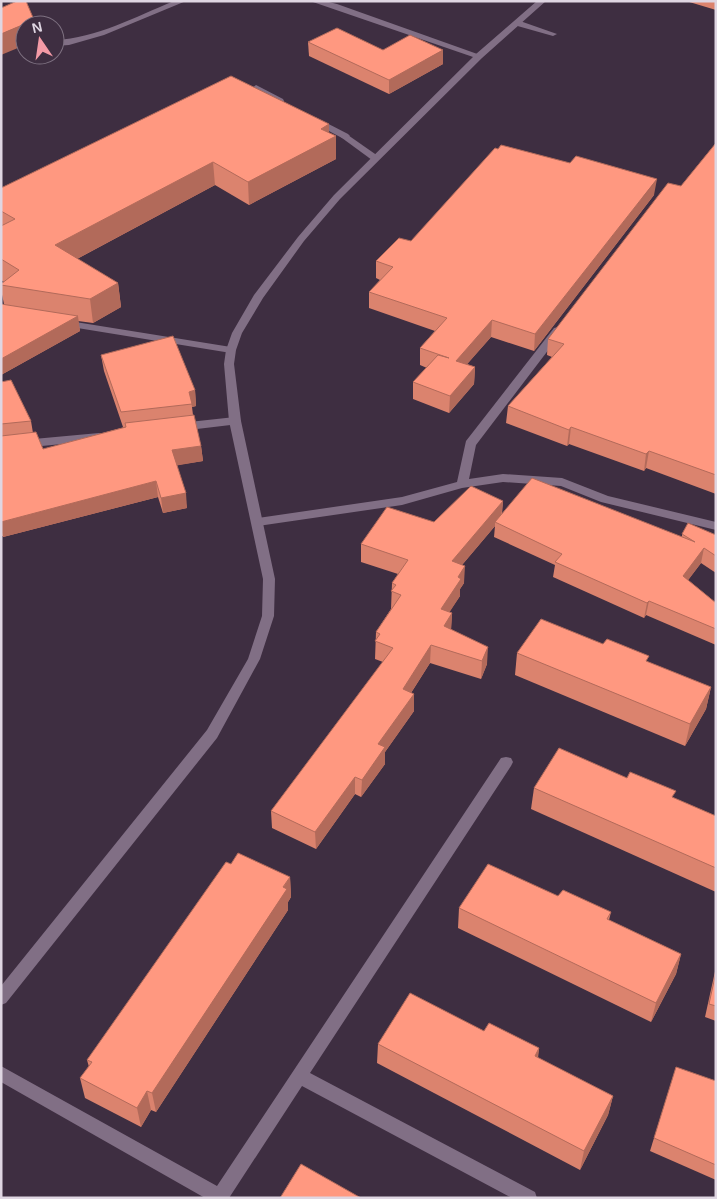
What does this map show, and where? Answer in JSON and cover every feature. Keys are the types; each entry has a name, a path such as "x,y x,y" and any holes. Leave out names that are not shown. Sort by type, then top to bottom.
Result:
{"street":[{"path":"65,43 90,37 182,1"},
{"path":"314,1 353,12 479,56"},
{"path":"1,998 212,734 254,659 268,616 269,579 235,421 229,364 231,350 237,333 258,297 300,239 337,197 479,56 542,1"},
{"path":"516,23 553,34"},
{"path":"256,88 288,105"},
{"path":"305,114 345,136 376,158"},
{"path":"462,484 470,444 567,318"},
{"path":"49,320 231,350"},
{"path":"166,429 235,421"},
{"path":"1,446 107,436"},
{"path":"258,522 402,501 462,484 503,478 562,482 605,499 716,526"},
{"path":"1,1073 220,1196 506,762"},
{"path":"300,1076 529,1198"}],"building":[{"path":"17,1 26,1 32,15 15,15 15,28 1,34 1,8"},
{"path":"337,28 383,50 410,35 443,50 389,80 308,42"},
{"path":"231,76 329,124 321,129 336,136 248,182 213,162 55,245 118,283 90,299 1,285 19,270 1,259 1,226 15,219 1,211 1,188"},
{"path":"716,143 716,475 649,451 646,454 571,427 569,430 508,406 564,344 548,339 668,183 681,186"},
{"path":"501,145 570,163 576,156 657,179 535,334 492,320 456,361 475,367 450,396 413,382 438,355 449,358 420,348 447,318 369,292 393,267 376,261 399,238 411,241 495,148 498,149"},
{"path":"1,304 78,316 1,359"},
{"path":"173,336 195,390 189,392 192,404 121,412 101,355"},
{"path":"11,380 31,421 1,424 1,382"},
{"path":"194,415 201,446 172,450 186,493 161,498 156,481 1,522 1,436 36,432 43,449 126,427 125,423"},
{"path":"532,478 695,542 682,534 688,523 716,535 716,556 704,548 683,576 716,603 716,629 649,601 647,603 555,562 562,554 495,522"},
{"path":"471,486 503,501 452,561 465,566 458,577 461,579 441,609 452,613 444,626 488,647 482,661 431,645 403,689 414,694 378,744 385,747 362,780 355,777 315,832 271,811 393,648 375,641 380,634 376,632 401,595 391,591 396,585 392,583 408,560 361,544 387,507 434,522"},
{"path":"541,619 603,644 607,639 649,656 646,661 711,687 690,724 517,653"},
{"path":"559,748 627,778 630,772 676,791 672,797 716,816 716,868 534,788"},
{"path":"238,853 290,877 283,887 287,889 152,1093 147,1091 137,1108 80,1078 92,1062 87,1060 226,862 231,864"},
{"path":"488,864 558,896 563,890 611,912 607,919 681,954 656,1003 459,908"},
{"path":"716,972 716,1006 709,1004"},
{"path":"410,993 484,1031 489,1023 539,1048 535,1056 613,1096 584,1151 378,1044"},
{"path":"676,1067 716,1081 716,1165 654,1138"},
{"path":"301,1164 361,1198 280,1198"}]}
